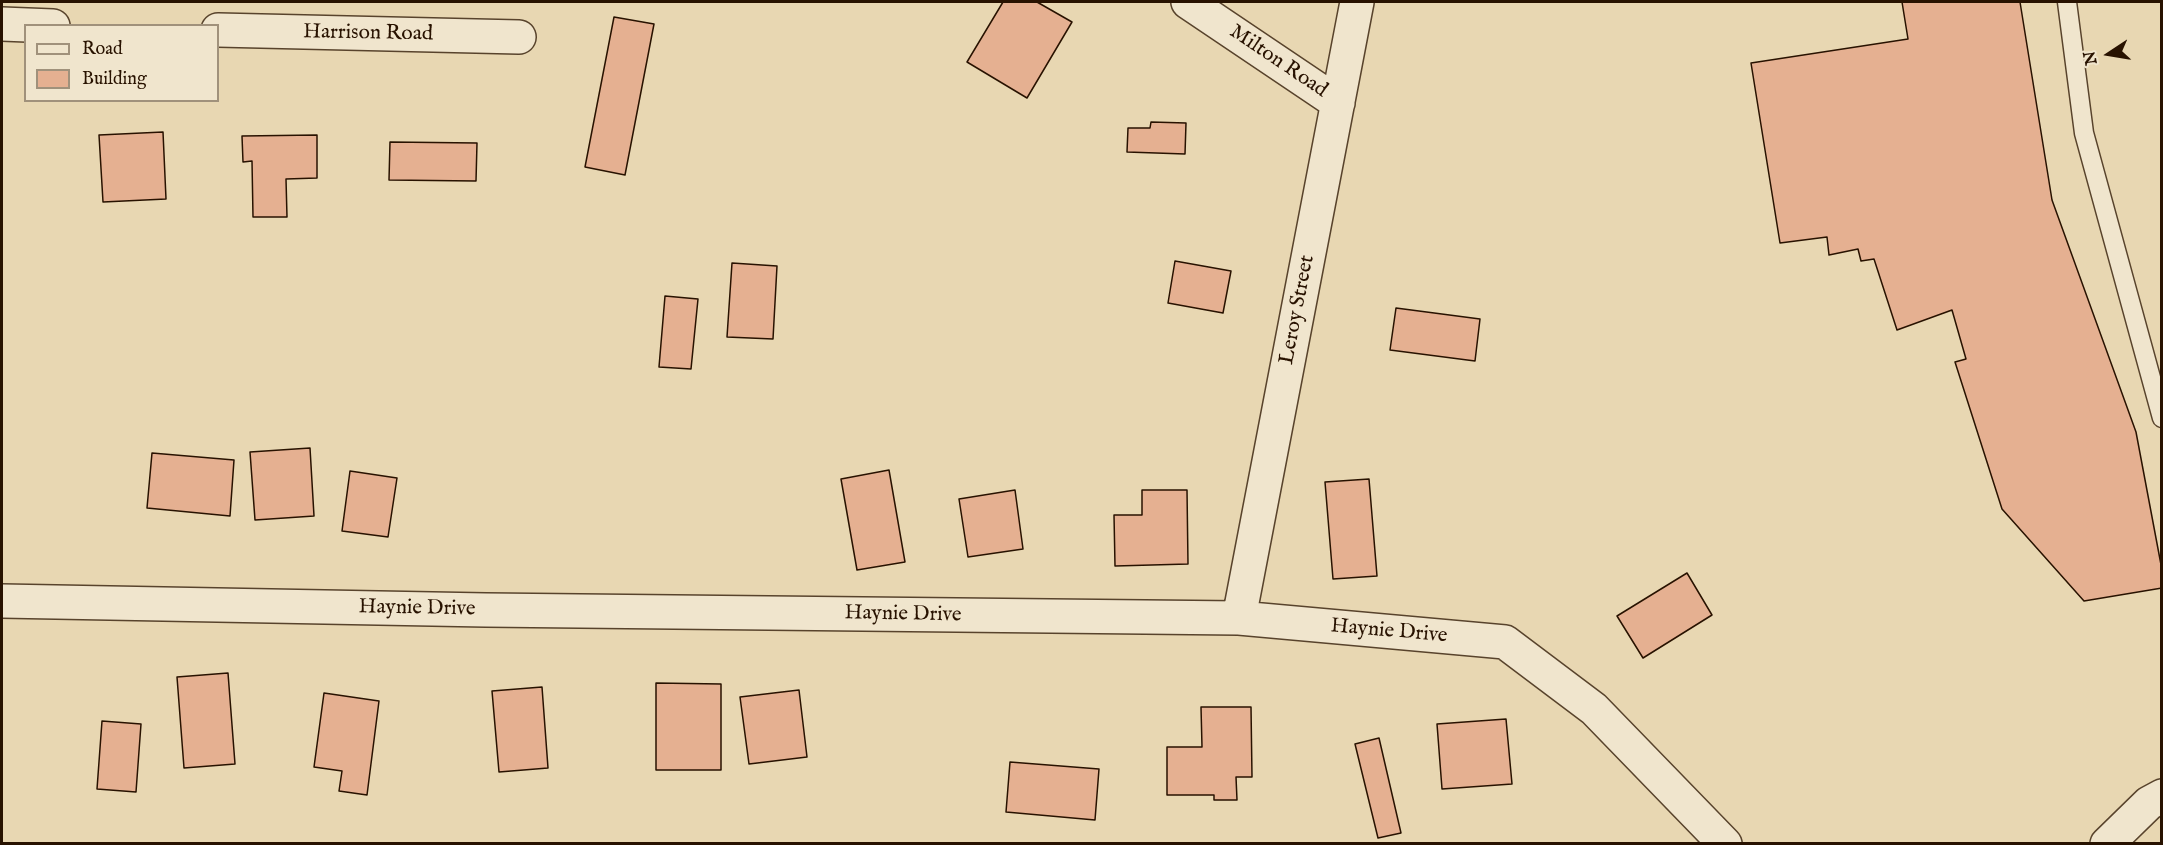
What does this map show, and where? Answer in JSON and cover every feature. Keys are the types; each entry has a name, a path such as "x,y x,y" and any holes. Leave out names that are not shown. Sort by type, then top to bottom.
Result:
{"street":[{"name":"Milton Road","path":"1188,2 1338,103"},
{"name":"Leroy Street","path":"1239,618 1357,2"},
{"path":"2,24 24,25"},
{"name":"Harrison Road","path":"219,30 519,37"},
{"name":"Haynie Drive","path":"2,601 475,610 1239,618 1505,642 1594,709 1725,843"},
{"path":"2107,843 2149,803 2162,796"}],"lane":[{"path":"2067,2 2084,133 2162,418"}],"building":[{"path":"1003,2 1037,2 1072,22 1027,98 967,62"},
{"path":"1902,2 2020,2 2052,200 2136,432 2162,570 2162,588 2084,601 2002,509 1955,362 1966,359 1952,310 1897,330 1874,259 1861,261 1858,249 1829,255 1827,237 1780,243 1751,63 1908,39"},
{"path":"614,17 654,24 625,175 585,167"},
{"path":"1151,122 1186,123 1185,154 1127,152 1128,128 1150,128"},
{"path":"163,132 166,199 103,202 99,135"},
{"path":"317,135 317,178 286,179 287,217 253,217 252,161 243,162 242,136"},
{"path":"390,142 477,143 476,181 389,180"},
{"path":"1175,261 1231,271 1223,313 1168,303"},
{"path":"732,263 777,266 773,339 727,337"},
{"path":"665,296 698,299 691,369 659,367"},
{"path":"1396,308 1480,319 1475,361 1390,350"},
{"path":"310,448 314,516 255,520 250,452"},
{"path":"152,453 234,460 230,516 147,508"},
{"path":"889,470 905,562 857,570 841,479"},
{"path":"350,471 397,478 388,537 342,531"},
{"path":"1369,479 1377,576 1333,579 1325,482"},
{"path":"1015,490 1023,549 968,557 959,499"},
{"path":"1142,490 1187,490 1188,564 1115,566 1114,515 1142,515"},
{"path":"1687,573 1712,615 1643,658 1617,616"},
{"path":"228,673 235,764 184,768 177,677"},
{"path":"656,683 721,684 721,770 656,770"},
{"path":"542,687 548,768 499,772 492,691"},
{"path":"799,690 807,757 749,764 740,697"},
{"path":"324,693 379,701 367,795 339,791 342,771 314,767"},
{"path":"1201,707 1251,707 1252,777 1236,777 1237,800 1214,800 1214,795 1167,795 1167,747 1202,747"},
{"path":"1506,719 1512,784 1442,789 1437,724"},
{"path":"102,721 141,724 136,792 97,789"},
{"path":"1379,738 1401,833 1378,838 1355,744"},
{"path":"1010,762 1099,769 1095,820 1006,812"}]}
